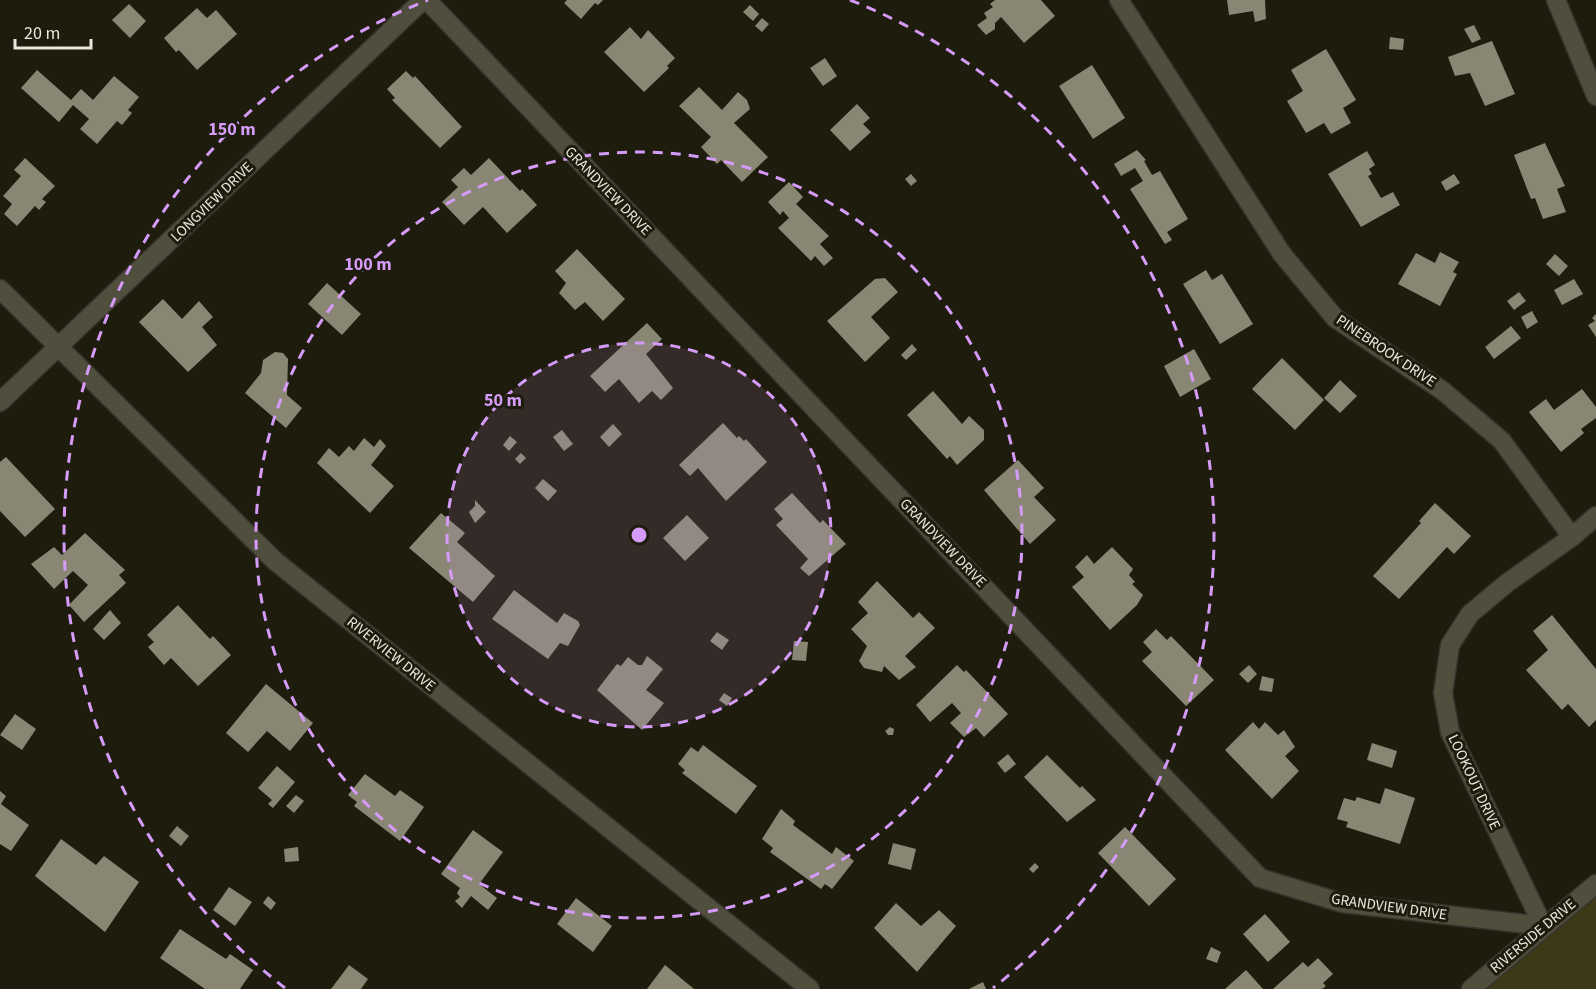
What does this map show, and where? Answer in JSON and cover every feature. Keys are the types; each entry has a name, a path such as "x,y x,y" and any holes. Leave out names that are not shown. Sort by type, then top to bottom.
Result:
{"street":[{"name":"LONGVIEW DRIVE","path":"0,402 425,0"},
{"name":"GRANDVIEW DRIVE","path":"425,0 1260,878 1342,903 1544,927"},
{"name":"PINEBROOK DRIVE","path":"1119,0 1282,254 1335,318 1443,391 1502,441 1572,537"},
{"path":"1556,0 1596,96"},
{"name":"RIVERVIEW DRIVE","path":"0,289 275,561 810,989"},
{"name":"LOOKOUT DRIVE","path":"1544,927 1450,732 1443,693 1450,645 1470,614 1507,583 1572,537 1596,516"},
{"name":"RIVERSIDE DRIVE","path":"1471,989 1596,884"}],"shaded area":[{"path":"1596,890 1596,989 1486,989"}],"building":[{"path":"567,0 603,0 598,5 595,3 581,19 564,3"},
{"path":"995,0 1041,0 1055,16 1024,43 1001,17 995,23 995,29 986,35 977,25 987,18 984,13 993,7 990,4"},
{"path":"1227,0 1265,0 1266,19 1255,22 1253,11 1229,15"},
{"path":"129,4 146,21 130,38 112,20"},
{"path":"750,5 759,14 753,21 743,12"},
{"path":"197,8 207,18 216,10 237,34 197,70 179,50 176,52 164,38"},
{"path":"762,18 769,24 762,32 755,26"},
{"path":"1474,25 1481,39 1472,43 1464,29"},
{"path":"630,27 641,39 648,30 675,58 667,66 669,68 644,92 604,52"},
{"path":"1390,37 1404,39 1403,50 1389,49"},
{"path":"1492,41 1515,94 1485,106 1470,73 1455,76 1448,57"},
{"path":"1326,49 1356,100 1343,108 1351,123 1331,134 1324,123 1306,133 1287,101 1303,91 1291,70"},
{"path":"825,58 837,76 823,86 810,68"},
{"path":"1092,65 1125,118 1093,139 1059,86"},
{"path":"37,70 71,100 81,89 93,100 114,76 139,97 128,110 132,113 122,125 117,121 97,144 80,129 89,119 73,105 59,122 21,88"},
{"path":"406,71 413,78 415,76 462,127 440,148 392,100 395,98 387,89"},
{"path":"699,87 722,110 738,92 747,100 750,109 734,123 768,157 742,182 721,160 717,164 701,147 711,137 679,106"},
{"path":"857,104 870,118 863,124 871,132 850,151 830,130"},
{"path":"1545,143 1565,186 1557,189 1566,212 1543,219 1535,198 1531,199 1514,155"},
{"path":"1137,150 1146,160 1144,161 1152,175 1160,171 1188,219 1167,232 1172,240 1165,244 1130,189 1143,181 1135,168 1121,176 1114,164"},
{"path":"1367,151 1375,165 1369,169 1372,174 1368,176 1381,198 1393,192 1400,205 1361,227 1328,174"},
{"path":"25,158 55,186 42,199 46,202 39,210 35,206 17,226 4,214 12,204 3,196 21,176 14,170"},
{"path":"489,158 520,191 522,189 537,205 507,233 483,207 464,225 442,202 458,187 451,180 464,168 471,175"},
{"path":"911,174 917,181 911,186 905,179"},
{"path":"1454,174 1460,183 1446,191 1441,182"},
{"path":"789,182 803,197 796,204 829,236 820,244 833,258 824,266 815,256 811,261 778,228 789,218 783,211 780,215 768,202"},
{"path":"577,249 625,299 603,321 585,302 575,310 559,293 566,283 555,271"},
{"path":"1440,252 1459,262 1453,272 1457,274 1440,306 1398,284 1416,253 1435,263"},
{"path":"1555,254 1568,266 1559,276 1546,264"},
{"path":"1206,270 1212,280 1222,274 1253,324 1220,344 1183,284"},
{"path":"885,278 898,292 871,317 890,338 865,362 827,321 875,279"},
{"path":"1574,279 1583,294 1562,305 1554,290"},
{"path":"327,283 361,314 342,335 308,304"},
{"path":"1519,292 1526,301 1514,310 1507,301"},
{"path":"163,299 182,319 199,301 213,317 202,327 217,345 188,372 139,322"},
{"path":"1532,311 1538,322 1527,329 1521,317"},
{"path":"1596,314 1596,337 1588,325 1595,321 1592,318"},
{"path":"647,323 662,339 646,354 673,388 661,400 652,391 639,403 619,379 605,392 590,376"},
{"path":"1511,326 1521,338 1494,359 1485,347"},
{"path":"912,344 917,350 906,360 901,355"},
{"path":"1194,349 1211,379 1180,397 1164,366"},
{"path":"275,352 283,353 288,359 287,395 302,408 286,428 245,393 261,373 263,360"},
{"path":"1282,358 1324,400 1295,430 1252,389"},
{"path":"1340,380 1357,396 1340,413 1324,398"},
{"path":"1582,389 1596,407 1596,418 1581,429 1584,433 1561,452 1529,412 1546,399 1554,410"},
{"path":"933,391 962,424 969,416 984,430 984,440 957,465 950,456 947,459 907,415"},
{"path":"723,423 737,438 739,436 744,441 746,439 767,462 726,501 698,468 690,476 679,465"},
{"path":"613,424 622,434 609,447 600,437"},
{"path":"562,430 573,444 564,451 553,437"},
{"path":"510,436 517,442 509,451 503,445"},
{"path":"364,438 374,447 380,439 386,446 371,465 394,486 370,513 317,463 329,448 339,457 349,446 354,451"},
{"path":"521,453 526,458 520,464 515,459"},
{"path":"6,457 55,509 25,537 0,511 0,462"},
{"path":"1018,460 1044,488 1034,497 1056,520 1030,544 984,490"},
{"path":"543,479 557,491 548,501 535,488"},
{"path":"792,493 820,523 823,520 846,544 809,576 800,568 808,559 776,525 783,519 774,509"},
{"path":"475,500 486,512 475,523 469,512 475,506"},
{"path":"1435,503 1471,536 1454,554 1447,547 1399,599 1373,576 1421,523 1419,521"},
{"path":"441,513 465,533 457,542 495,576 473,602 409,548"},
{"path":"687,515 709,538 685,561 663,538"},
{"path":"85,533 125,570 119,575 126,583 84,622 69,605 88,585 73,571 54,589 31,564 54,547 62,555"},
{"path":"1112,547 1133,569 1129,575 1135,582 1132,584 1143,595 1137,605 1110,630 1072,587 1084,577 1075,567 1087,555 1094,564"},
{"path":"877,581 913,618 919,612 935,628 905,656 916,667 899,680 884,666 882,672 864,668 859,661 867,646 851,629 868,613 858,602"},
{"path":"514,590 557,623 564,613 578,621 580,625 568,646 560,643 548,659 492,619"},
{"path":"178,605 210,639 213,636 231,655 198,686 171,658 164,665 148,647 154,642 147,635"},
{"path":"110,610 121,623 104,640 93,629"},
{"path":"1552,615 1596,669 1596,720 1589,727 1568,704 1562,710 1526,670 1548,650 1533,631"},
{"path":"1156,629 1167,640 1171,636 1214,680 1186,706 1142,661 1152,652 1143,642"},
{"path":"717,632 729,640 722,650 710,641"},
{"path":"794,641 808,642 806,661 792,660"},
{"path":"647,656 663,669 646,690 664,703 642,730 597,690 617,664 621,666 628,657 638,665 642,665"},
{"path":"957,665 964,672 966,670 1008,714 984,737 976,728 964,737 950,723 961,713 952,703 930,722 916,705"},
{"path":"1249,665 1257,674 1248,683 1239,674"},
{"path":"1262,676 1274,679 1272,692 1259,690"},
{"path":"266,684 313,723 290,751 267,731 248,752 226,733"},
{"path":"724,693 732,698 727,706 719,700"},
{"path":"15,714 36,729 22,750 0,735"},
{"path":"1253,722 1259,729 1265,722 1278,735 1284,730 1295,747 1285,756 1299,771 1272,799 1225,750"},
{"path":"890,727 894,729 893,735 888,735 885,731"},
{"path":"1372,743 1397,751 1392,768 1367,760"},
{"path":"703,745 757,786 736,814 682,773 685,770 678,764 691,747 698,752"},
{"path":"1008,754 1016,764 1005,773 997,763"},
{"path":"1047,755 1080,788 1082,786 1096,800 1067,822 1024,777"},
{"path":"277,766 295,782 273,808 268,804 272,800 258,788"},
{"path":"365,774 395,796 400,790 424,807 400,841 354,806 357,802 348,795"},
{"path":"1385,788 1415,798 1400,844 1346,827 1348,822 1337,819 1344,798 1355,801 1357,797 1380,804"},
{"path":"0,791 6,796 1,804 29,825 11,851 0,844"},
{"path":"296,795 304,801 294,813 286,806"},
{"path":"781,809 795,821 793,825 832,854 836,847 854,861 832,889 825,884 821,889 770,852 773,848 762,839"},
{"path":"177,826 189,836 181,846 169,836"},
{"path":"1125,827 1176,879 1149,906 1098,853"},
{"path":"473,830 503,852 479,884 497,898 488,910 471,896 462,908 455,901 460,897 457,893 460,888 441,874"},
{"path":"61,839 96,865 104,856 139,882 105,932 35,876"},
{"path":"893,843 916,849 911,870 888,864"},
{"path":"298,847 299,861 285,862 284,849"},
{"path":"1035,863 1039,867 1033,873 1029,869"},
{"path":"229,887 252,902 235,926 213,910"},
{"path":"268,896 276,903 271,910 263,903"},
{"path":"576,898 612,926 593,952 557,924"},
{"path":"896,903 921,926 939,910 956,926 917,972 874,928"},
{"path":"1265,914 1290,942 1268,962 1243,934"},
{"path":"180,929 226,959 230,954 253,970 240,989 205,989 160,958"},
{"path":"1211,947 1221,952 1217,963 1206,959"},
{"path":"1318,958 1333,974 1323,983 1326,986 1322,989 1273,989 1303,962 1308,967"},
{"path":"349,965 368,979 361,989 331,989"},
{"path":"665,965 694,989 647,989"},
{"path":"1246,970 1263,989 1225,989"},
{"path":"983,982 986,989 969,989"}]}
